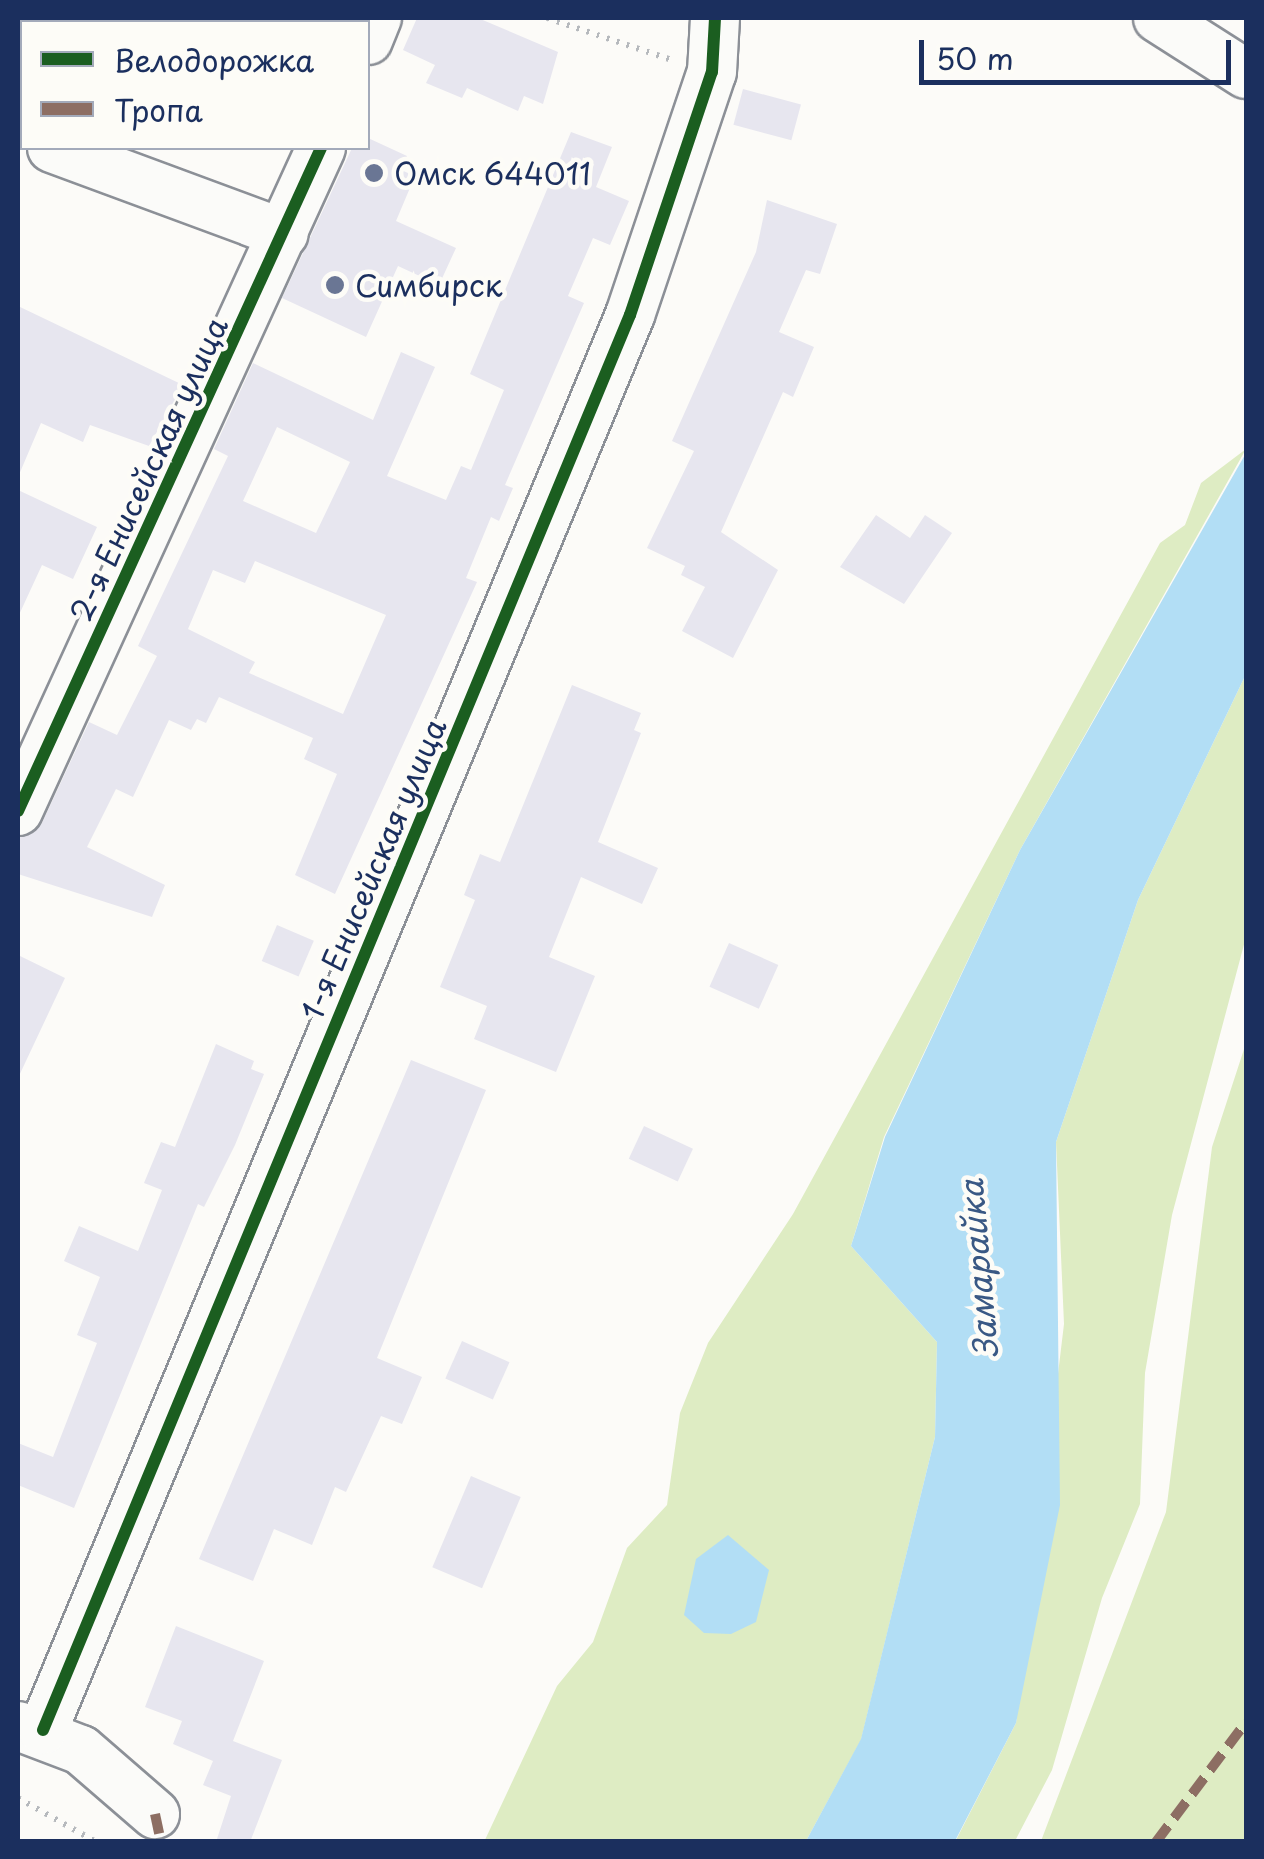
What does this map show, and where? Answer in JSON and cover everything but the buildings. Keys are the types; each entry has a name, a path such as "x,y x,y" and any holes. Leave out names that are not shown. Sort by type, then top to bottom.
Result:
{"street":[{"name":"1-я Енисейская улица","path":"30,1728 630,315 712,72 716,18"},
{"path":"1158,18 1246,74"},
{"path":"57,150 284,234"},
{"name":"2-я Енисейская улица","path":"18,810 320,150"},
{"path":"30,1728 81,1750 155,1814"}],"path":[{"path":"547,18 712,72"},
{"path":"18,1798 96,1842"}],"green space":[{"path":"1246,449 1020,850 884,1137 851,1246 937,1342 935,1437 861,1740 806,1841 484,1842 557,1686 593,1642 627,1548 667,1505 680,1413 708,1343 793,1214 1160,543 1185,525 1201,483"},
{"path":"1246,674 1246,937 1172,1215 1145,1373 1140,1504 1102,1598 1052,1770 1015,1841 955,1842 1016,1723 1064,1324 1056,1142 1138,900"},
{"path":"1246,1043 1246,1841 1041,1841 1166,1512 1212,1147"}],"water":[{"name":"Замарайка","path":"1246,453 1246,674 1138,900 1056,1142 1060,1505 1016,1723 955,1841 806,1841 861,1739 935,1437 937,1342 851,1246 885,1137 1020,850"},
{"path":"728,1535 769,1570 756,1622 731,1634 704,1633 684,1615 696,1559"}],"marked path":[{"path":"1156,1842 1246,1722"},
{"path":"155,1814 161,1842"}],"cycle path":[{"path":"43,1730 630,315 712,72 715,18"},
{"path":"18,811 320,150"}],"place":[{"name":"Омск 644011","path":"374,173"},
{"name":"Симбирск","path":"335,285"}]}
